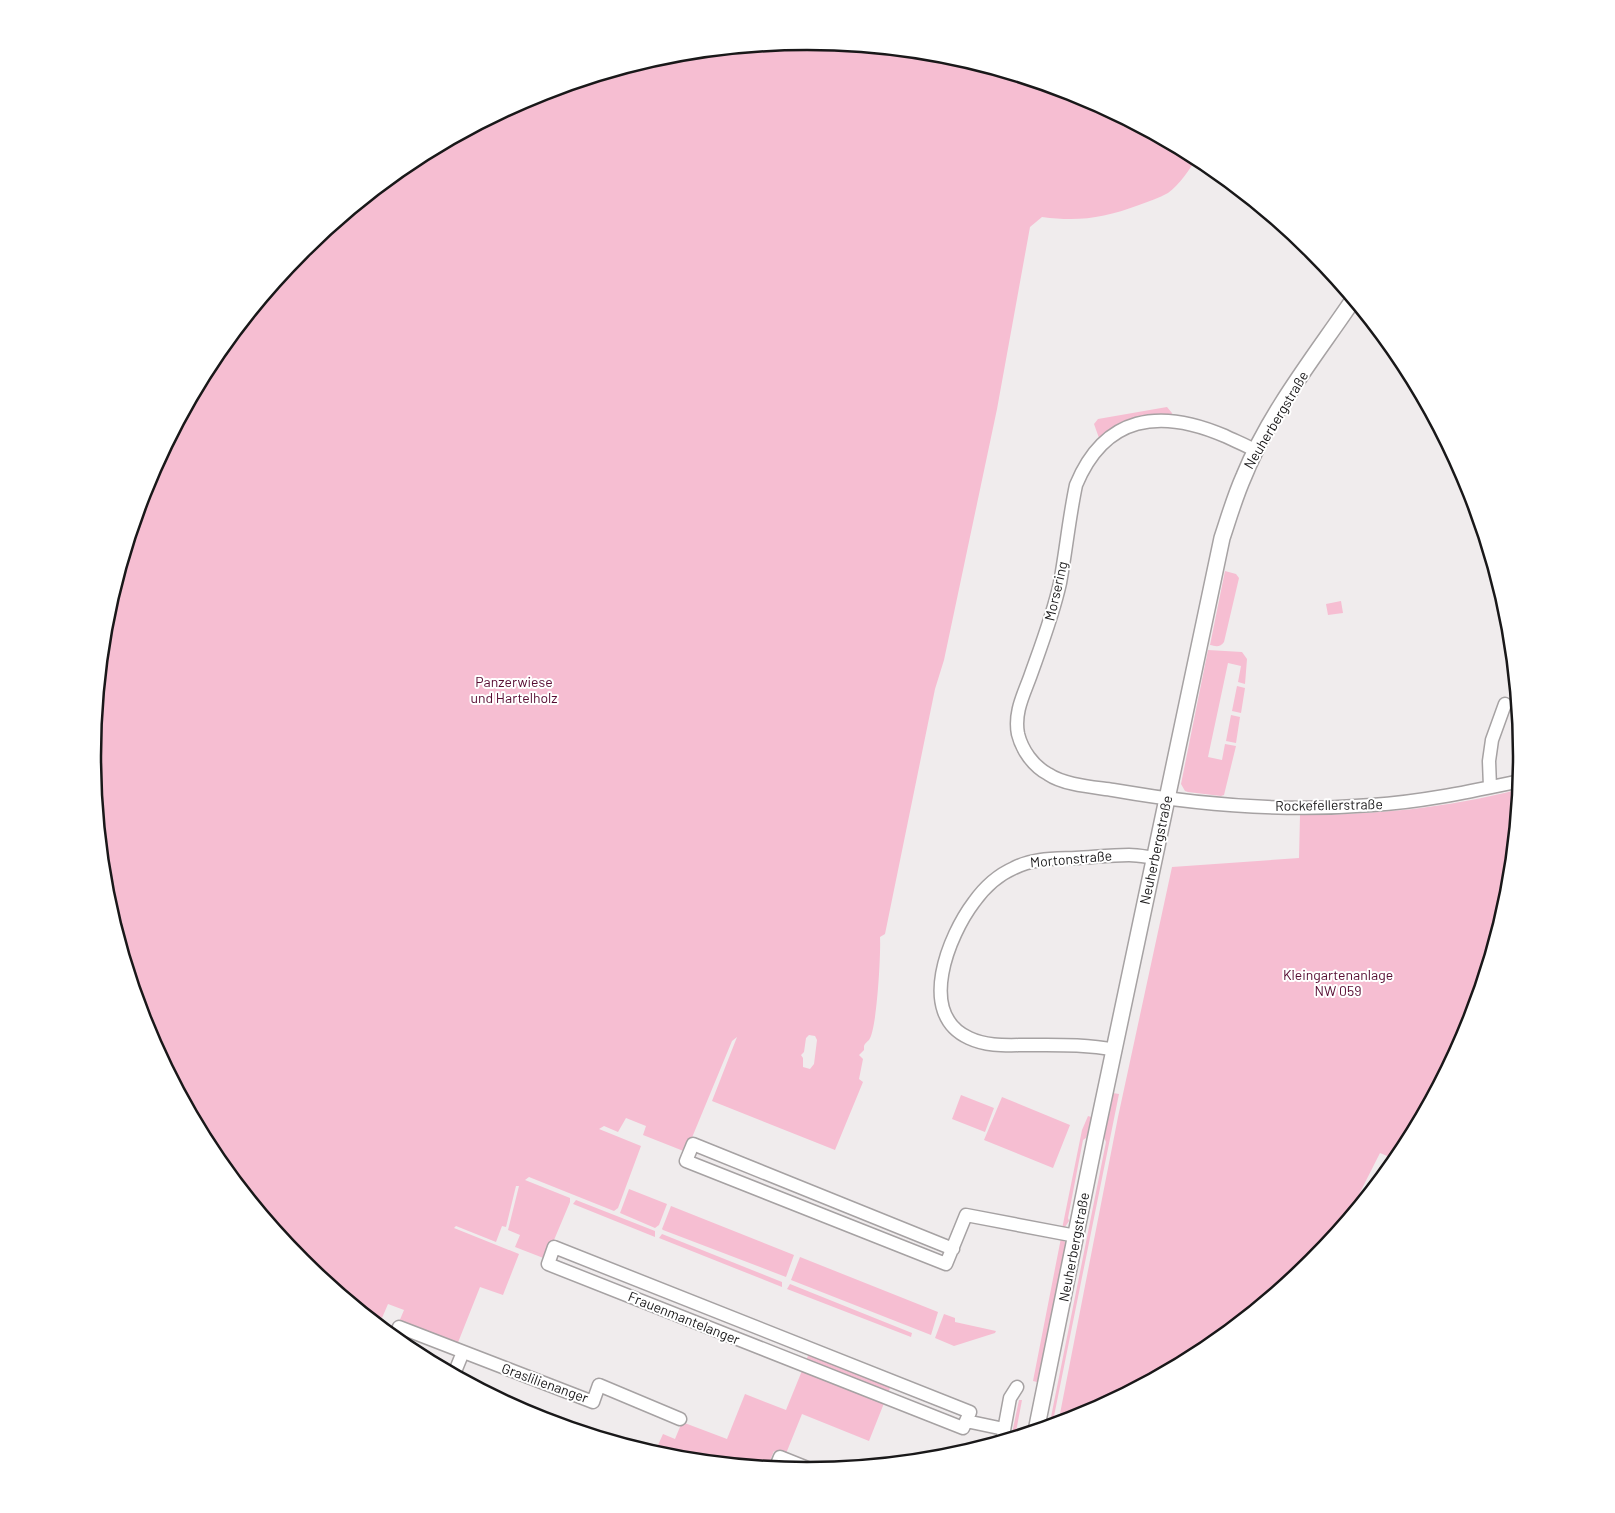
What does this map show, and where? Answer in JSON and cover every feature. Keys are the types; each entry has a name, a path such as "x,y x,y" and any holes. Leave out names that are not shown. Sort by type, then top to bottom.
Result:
{"main road":[{"name":"Neuherbergstraße","path":"1037,1425 1222,538 1244,474 1256,451 1283,403 1350,304"}],"street":[{"name":"Morsering","path":"1168,798 1088,786 1058,779 1048,774 1029,757 1022,745 1016,720 1020,703 1050,624 1060,585 1076,486 1082,473 1100,446 1123,428 1149,420 1161,420 1188,423 1210,429 1256,451"},
{"path":"1490,787 1489,761 1492,740 1505,704"},
{"name":"Rockefellerstraße","path":"1168,798 1226,805 1323,807 1373,805 1420,800 1513,782"},
{"name":"Mortonstraße","path":"1115,1050 1084,1045 998,1046 968,1038 958,1031 944,1013 941,981 945,958 953,937 974,901 986,887 1012,868 1042,859 1130,855 1155,858"},
{"path":"953,1248 693,1144 686,1161 946,1264 953,1248 966,1214 1076,1236"},
{"path":"814,1213 820,1196"},
{"name":"Frauenmantelanger","path":"554,1247 970,1412 963,1428 621,1293 548,1264 554,1247"},
{"name":"Frauenmantelanger","path":"621,1293 628,1276"},
{"name":"Frauenmantelanger","path":"747,1343 754,1326"},
{"name":"Graslilienanger","path":"399,1327 593,1402 599,1385 680,1418"},
{"path":"456,1369 463,1352"},
{"path":"846,1382 852,1365"},
{"path":"895,1401 902,1384"},
{"path":"1003,1435 1010,1398 1017,1387"},
{"name":"Frauenmantelanger","path":"966,1421 1003,1435"},
{"path":"778,1462 780,1457 793,1462"}],"green space":[{"name":"Panzerwiese und Hartelholz","path":"808,50 900,56 945,64 1035,87 1078,104 1120,123 1193,164 1184,177 1168,193 1158,198 1114,213 1091,218 1042,217 1030,227 997,409 944,660 935,689 885,934 880,937 879,974 874,1022 869,1040 859,1055 863,1059 859,1079 863,1082 835,1150 712,1101 737,1037 732,1041 686,1152 643,1135 646,1126 626,1118 618,1132 604,1126 599,1129 641,1146 618,1208 614,1211 529,1177 525,1180 570,1198 546,1259 515,1247 520,1235 508,1230 519,1186 516,1186 506,1227 502,1226 496,1242 456,1226 454,1228 519,1254 503,1295 480,1287 457,1345 399,1322 404,1310 388,1304 382,1318 375,1315 342,1288 276,1222 247,1187 220,1149 196,1110 174,1069 138,984 125,939 107,849 101,756 103,710 107,664 125,574 138,529 174,444 220,364 247,326 308,257 377,196 415,169 495,123 537,104 580,87 670,64 715,56","holes":["809,1035 815,1036 817,1040 814,1064 810,1069 803,1067 801,1055 804,1052 806,1038"]},
{"path":"1167,407 1172,413 1171,416 1110,430 1099,438 1094,424 1098,419"},
{"path":"1225,571 1236,574 1239,578 1224,642 1216,646 1210,645"},
{"path":"1341,601 1343,613 1328,615 1326,604"},
{"path":"1208,650 1242,652 1247,659 1245,684 1238,682 1241,666 1228,663 1208,757 1222,760 1225,744 1236,746 1224,795 1221,796 1188,792 1185,791 1181,784"},
{"path":"1237,686 1245,688 1241,713 1232,711"},
{"path":"1231,715 1240,717 1236,743 1226,741"},
{"name":"Kleingartenanlage NW 059","path":"1513,791 1508,849 1490,939 1477,984 1449,1051 1395,1149 1389,1157 1380,1153 1355,1203 1339,1222 1273,1288 1238,1317 1200,1344 1161,1368 1120,1390 1060,1416 1118,1117 1172,867 1299,858 1300,815 1383,812 1438,806"},
{"path":"1113,1093 1119,1094 1053,1419 1050,1420 1106,1142 1104,1137"},
{"path":"961,1095 994,1108 985,1132 952,1119"},
{"path":"1002,1097 1070,1125 1053,1168 984,1140"},
{"path":"1088,1116 1094,1118 1086,1138 1083,1140 1069,1221 1062,1229 1082,1130"},
{"path":"629,1189 667,1204 659,1225 655,1228 620,1213"},
{"path":"576,1200 655,1231 655,1237 573,1204"},
{"path":"671,1206 794,1255 786,1277 663,1230"},
{"path":"662,1234 782,1282 782,1287 659,1238"},
{"path":"1061,1238 1068,1248 1064,1253 1045,1347 1043,1368 1037,1382 1033,1381"},
{"path":"800,1257 938,1312 931,1335 791,1280"},
{"path":"790,1284 912,1333 911,1337 787,1289"},
{"path":"944,1314 955,1318 955,1322 996,1331 995,1333 954,1346 935,1338"},
{"path":"386,1323 402,1330 401,1334"},
{"path":"810,1351 892,1383 869,1441 802,1414 785,1456 774,1451 770,1461 715,1457 658,1446 663,1434 675,1439 682,1422 727,1439 745,1394 786,1410"},
{"path":"1019,1400 1022,1400 1016,1431 1012,1433"}]}
